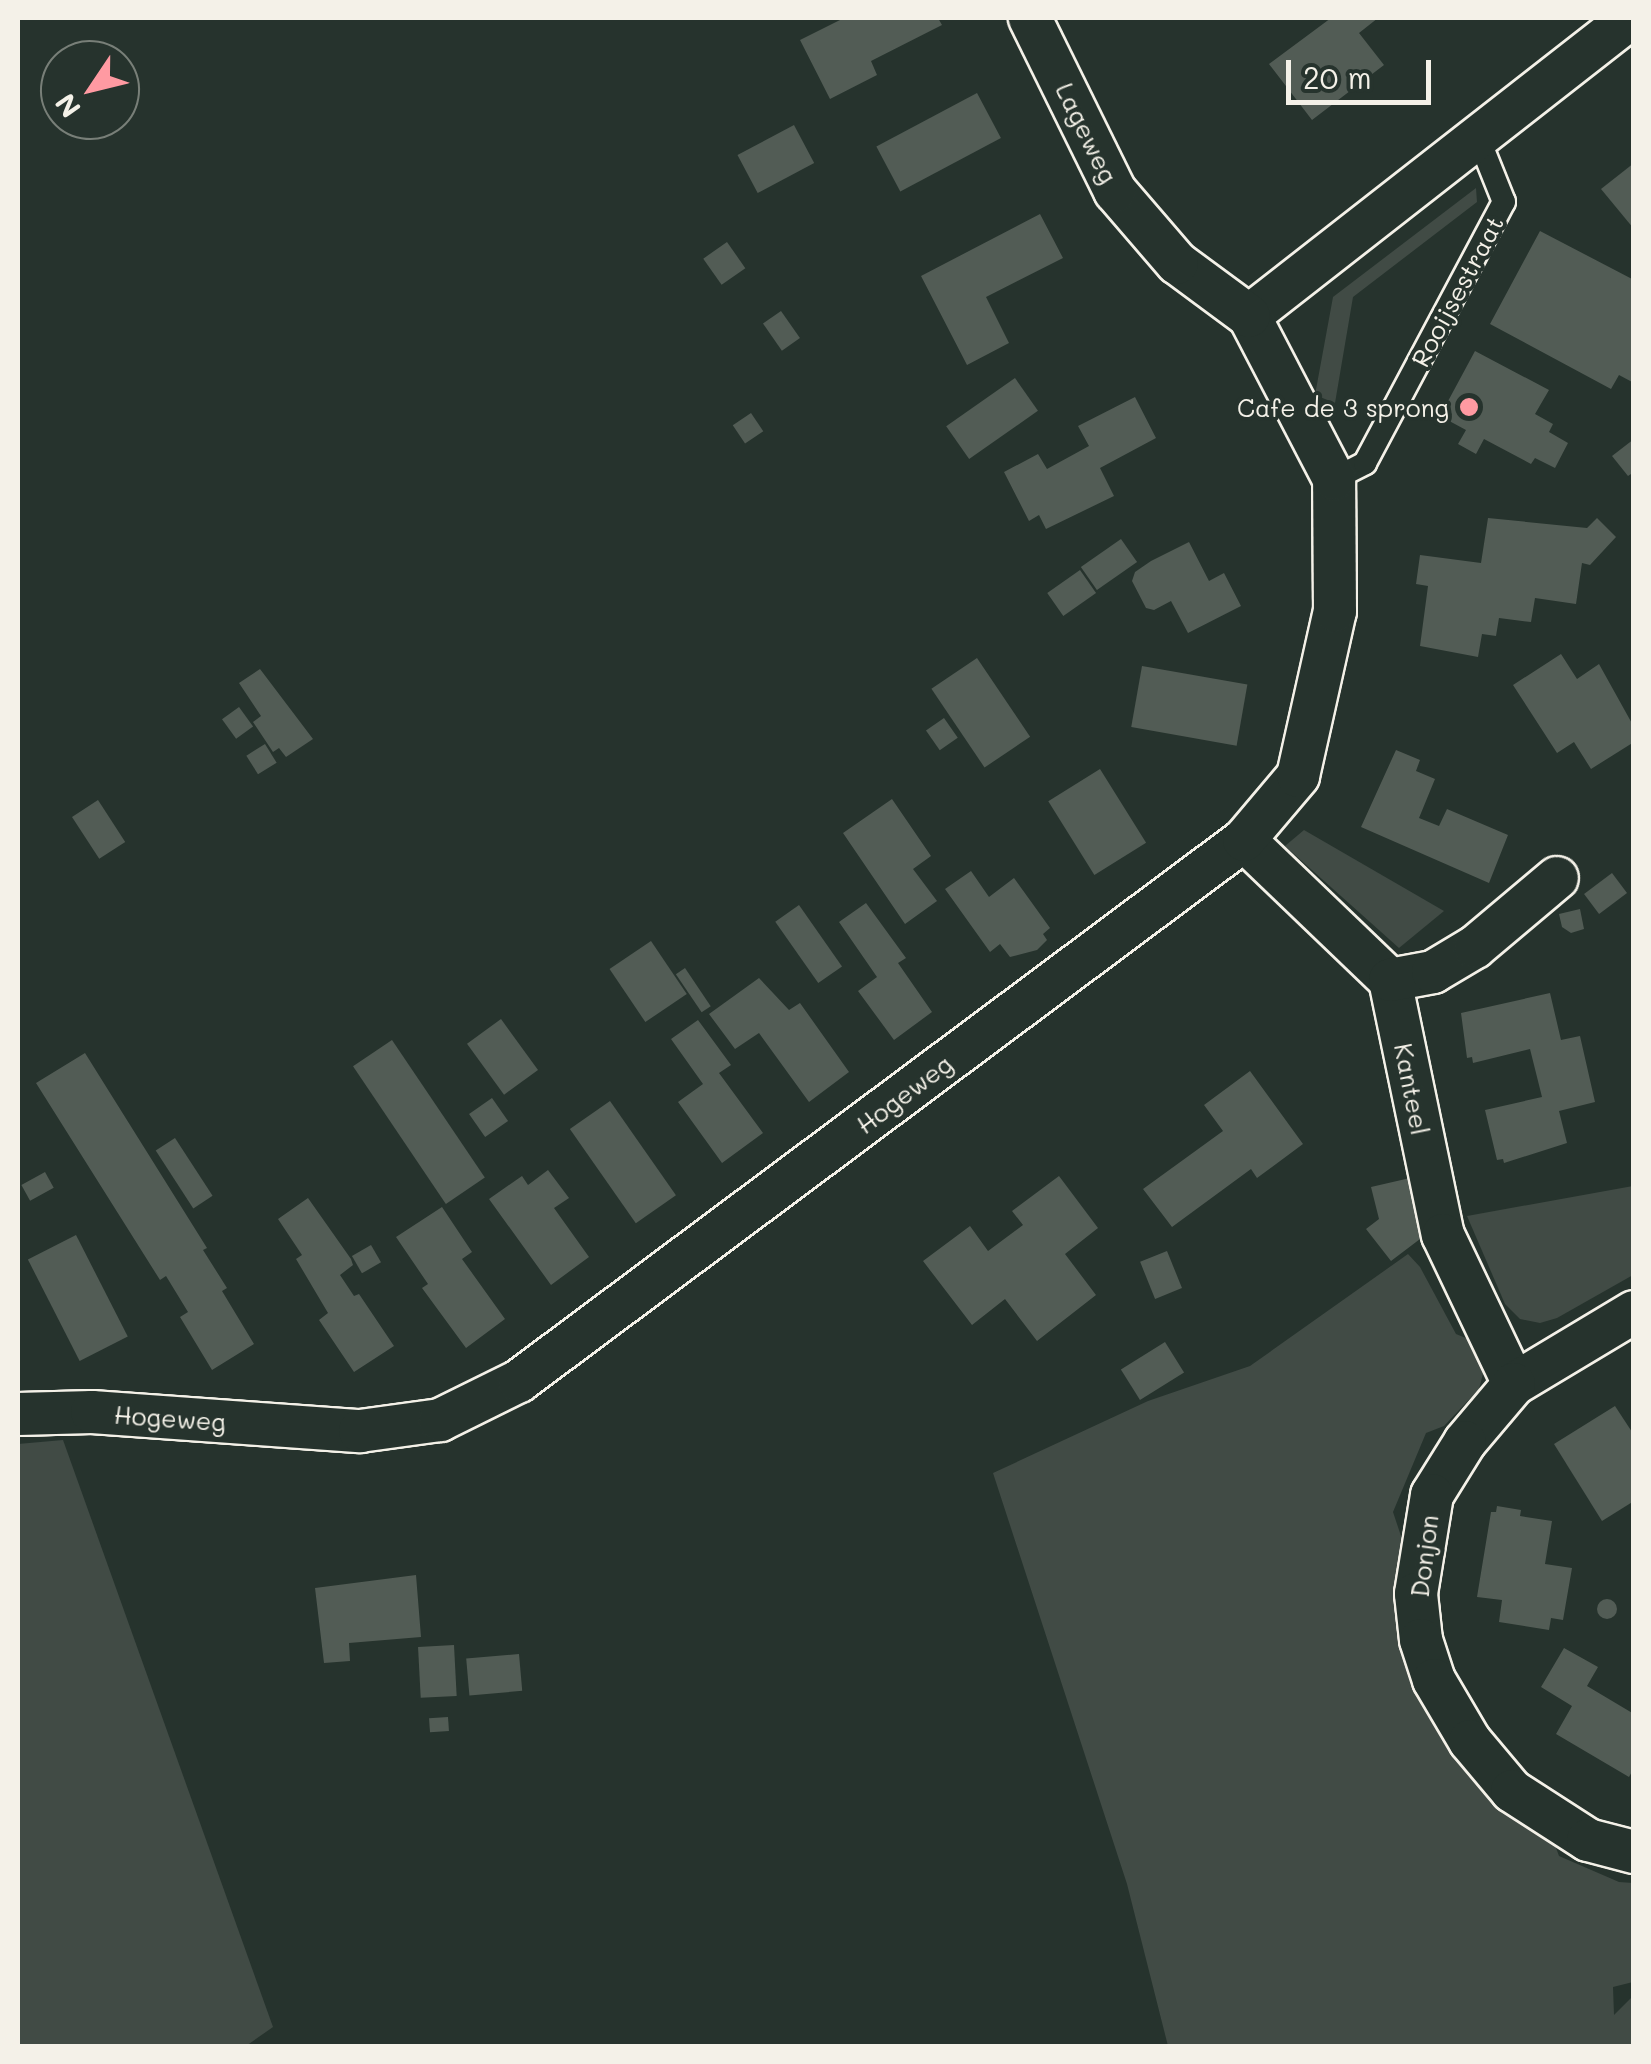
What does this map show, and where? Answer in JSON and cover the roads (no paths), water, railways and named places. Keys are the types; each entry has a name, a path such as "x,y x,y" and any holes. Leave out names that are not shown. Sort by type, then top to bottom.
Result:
{"street":[{"name":"Lageweg","path":"1030,18 1115,191 1177,263 1249,316"},
{"path":"1249,316 1630,18"},
{"name":"Hogeweg","path":"18,1414 92,1412 360,1431 440,1420 519,1380 1244,840 1298,776 1335,611 1334,479 1249,316"},
{"path":"1244,840 1390,980 1433,972 1475,947 1557,878"},
{"name":"Kanteel","path":"1390,980 1439,1222 1514,1384"},
{"name":"Donjon","path":"1634,1312 1514,1384 1464,1442 1432,1496 1416,1594 1421,1640 1434,1680 1470,1741 1512,1791 1588,1840 1634,1852"}],"lane":[{"name":"Rooijsestraat","path":"1334,479 1365,463 1504,202 1478,137"}],"place":[{"name":"Cafe de 3 sprong","path":"1469,407"}]}
